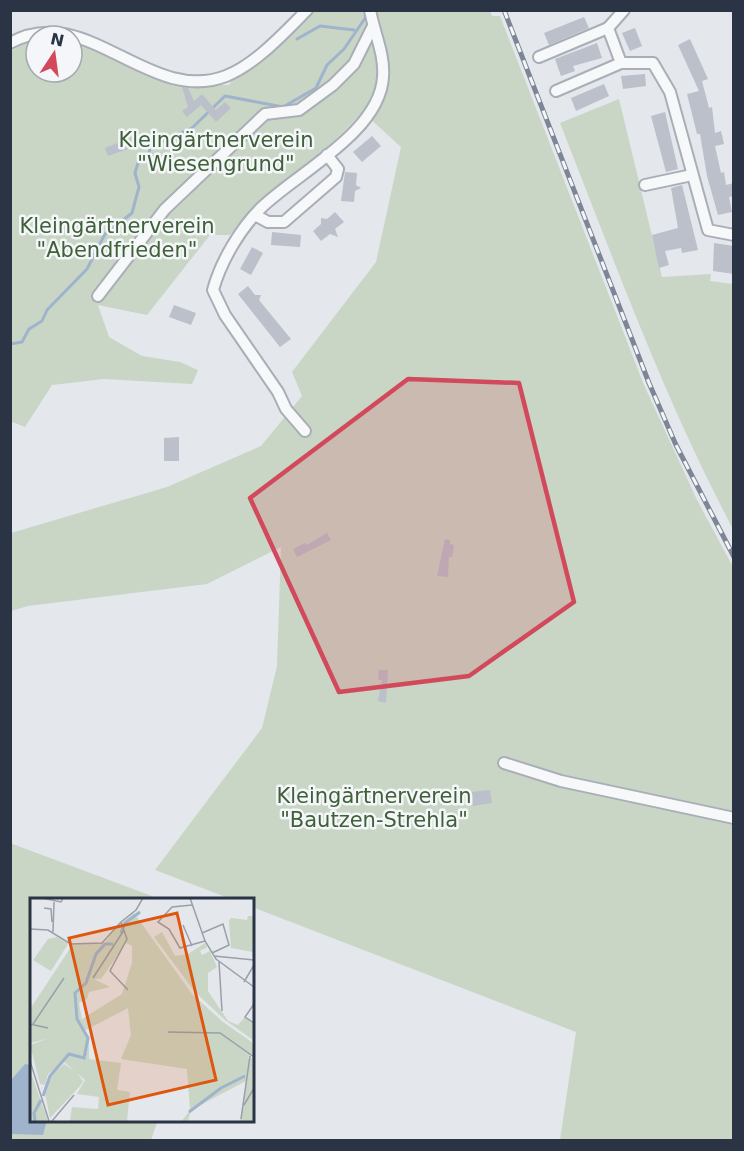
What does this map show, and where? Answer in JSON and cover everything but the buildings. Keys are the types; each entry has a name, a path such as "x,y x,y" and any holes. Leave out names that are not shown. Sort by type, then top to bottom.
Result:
{"street":[{"path":"10,43 31,33 65,32 93,42 166,77 190,82 211,80 238,71 307,10"},
{"path":"539,57 608,28 624,10"},
{"path":"305,431 286,409 278,392 225,315 213,290 228,255 255,215 327,155 372,110 381,93 383,61 371,19"},
{"path":"98,296 165,209 265,114 299,110 333,85 354,64 371,19"},
{"path":"608,28 621,63"},
{"path":"556,92 621,63 653,63 670,92 708,230 734,235"},
{"path":"255,215 268,222 284,222 336,177 338,169 327,155"},
{"path":"645,185 692,175"},
{"path":"504,763 561,781 734,818"}],"highlighted area":[{"path":"408,379 519,383 574,602 469,676 339,692 250,498"}],"green space":[{"path":"490,10 492,16 500,16 644,385 697,500 733,567 733,1140 560,1140 576,1032 254,908 254,898 228,898 155,870 262,728 277,666 281,547 207,584 28,606 11,611 11,533 167,487 261,446 302,396 292,372 376,262 401,147 367,116 360,114 328,146 259,202 230,235 210,235 147,315 98,305 109,337 142,356 180,362 198,370 192,384 104,379 52,385 25,427 10,421 11,51 24,44 24,84 84,84 84,43 189,85 229,85 233,79 248,71 312,11"},
{"path":"619,99 662,277 711,274 710,281 733,284 733,529 662,380 560,123"},
{"path":"10,843 152,896 151,898 30,898 30,1121 158,1121 151,1140 11,1140"}],"water":[{"path":"25,1064 30,1065 30,1121 47,1121 43,1135 11,1134 11,1080"}],"waterway":[{"path":"10,344 22,342 29,329 42,321 47,310 87,269 105,234 132,213 139,187 135,173 138,163 149,155 150,147 192,128 225,96 283,107 316,88 327,65 344,49 368,14"},
{"path":"297,39 320,26 354,30"}],"railway":[{"path":"504,10 649,383 676,445 734,557"}],"park label":[{"name":"Kleingärtnerverein \"Wiesengrund\"","path":"216,152"},
{"name":"Kleingärtnerverein \"Abendfrieden\"","path":"117,238"},
{"name":"Kleingärtnerverein \"Bautzen-Strehla\"","path":"374,808"}]}
